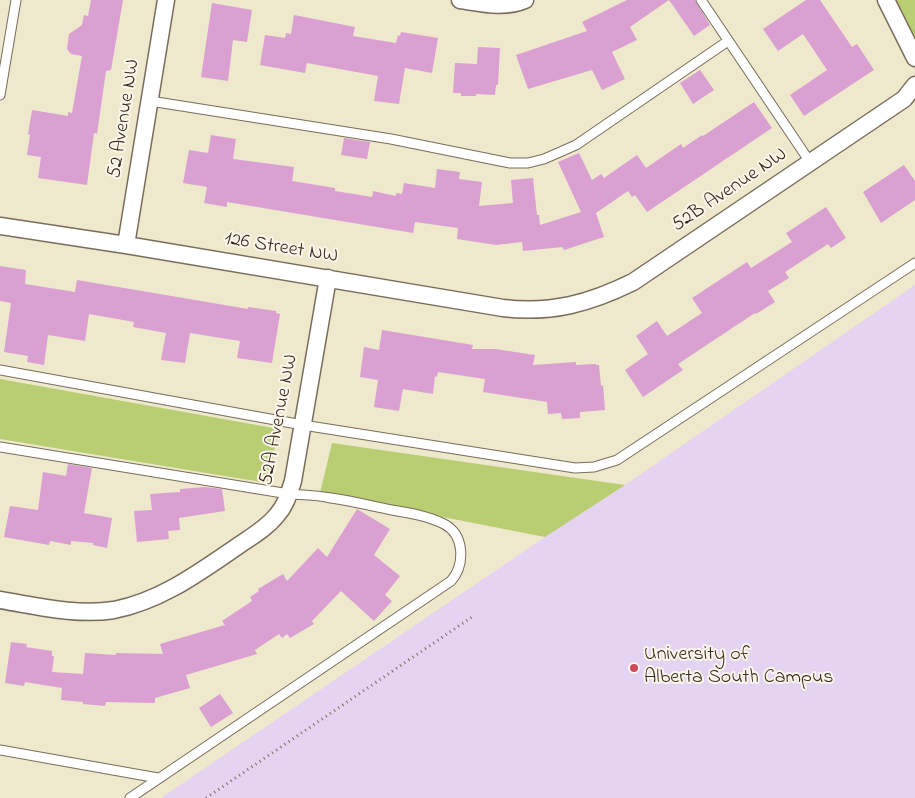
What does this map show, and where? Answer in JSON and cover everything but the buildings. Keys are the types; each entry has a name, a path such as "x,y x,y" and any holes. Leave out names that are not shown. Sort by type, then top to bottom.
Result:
{"street":[{"name":"52 Avenue NW","path":"126,245 166,0"},
{"path":"460,0 482,4 509,5 525,0"},
{"path":"886,0 915,58"},
{"name":"52B Avenue NW","path":"556,309 609,294 632,282 904,99 915,85"},
{"name":"126 Street NW","path":"0,226 519,310 556,309"},
{"name":"52A Avenue NW","path":"0,600 75,611 114,610 132,605 146,601 180,585 268,525 284,506 293,481 328,278"}],"lane":[{"path":"0,95 16,0"},
{"path":"700,0 810,162"},
{"path":"150,100 391,139 510,163 528,162 560,153 576,145 728,41"},
{"path":"0,370 303,425 575,468 594,467 617,460 915,263"},
{"path":"0,447 289,494 329,498 428,517 446,525 454,533 462,553 457,574 438,591 130,798"},
{"path":"0,750 158,778"}],"path":[{"path":"206,798 472,617"}],"shaded area":[{"name":"University of Alberta South Campus","path":"915,285 915,798 161,798 545,537 625,485"}],"green space":[{"path":"888,0 915,0 915,40"},
{"path":"0,379 279,429 267,483 0,439"},
{"path":"332,443 625,485 545,537 320,493"}],"place":[{"name":"University of Alberta South Campus","path":"634,668"}]}
